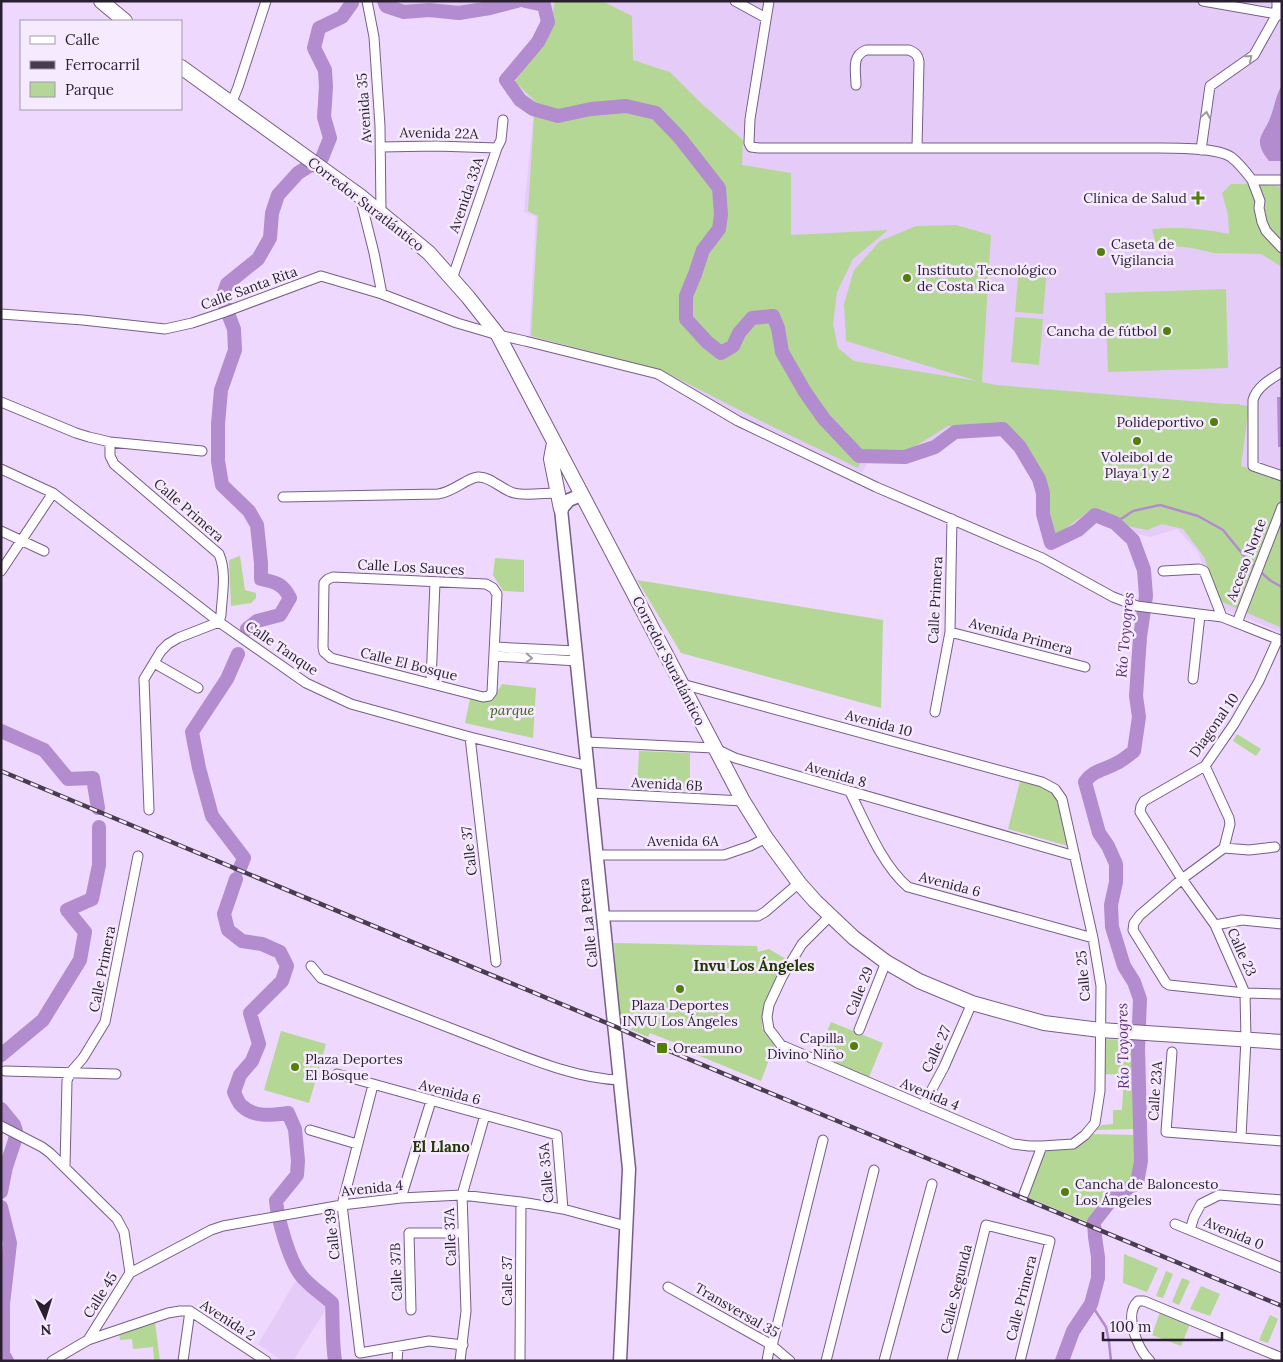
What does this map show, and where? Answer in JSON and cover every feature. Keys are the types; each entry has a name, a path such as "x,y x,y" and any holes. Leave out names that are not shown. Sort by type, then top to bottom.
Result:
{"main road":[{"path":"101,1 124,20"},
{"name":"Corredor Suratlántico","path":"182,68 360,196 429,253 468,297 498,335 743,801 766,838 799,883 854,938 886,962 919,981 972,1004 1044,1023 1100,1030 1282,1042"},
{"path":"554,443 551,459 561,509"}],"street":[{"path":"231,104 266,1"},
{"name":"Avenida 35","path":"367,1 374,37 381,147 381,213"},
{"path":"735,1 766,18"},
{"path":"769,1 750,120 750,145 759,148 1157,148 1214,151 1230,156 1252,180 1260,200 1259,208 1262,222 1266,231 1282,248"},
{"path":"1203,1 1279,14"},
{"path":"1200,150 1210,86 1254,55 1279,14 1277,1"},
{"path":"856,85 856,62 860,53 866,50 909,50 916,53 919,57 917,148"},
{"name":"Avenida 33A","path":"452,279 501,140 503,120"},
{"name":"Avenida 22A","path":"381,147 497,148"},
{"path":"1252,180 1282,180"},
{"path":"360,196 376,260 382,294"},
{"name":"Calle Santa Rita","path":"2,316 83,320 165,330 234,309 321,276 382,294 456,322 498,335 658,374 738,421 876,487 1042,558 1113,597 1137,606 1152,609 1222,617 1280,641"},
{"path":"1282,372 1259,388 1253,400 1253,466 1282,476"},
{"path":"1,402 76,434 110,442 202,451"},
{"name":"Calle Primera","path":"110,442 110,456 114,464 219,554 224,572 219,622"},
{"name":"Calle Tanque","path":"1,469 53,493 219,622 306,683 351,704 470,737 588,766"},
{"path":"283,497 445,493 473,478 480,477 516,494 557,493"},
{"path":"1,572 53,493"},
{"path":"561,509 569,500 581,495"},
{"name":"Acceso Norte","path":"1237,623 1282,507"},
{"name":"Calle La Petra","path":"561,509 629,1169 620,1361"},
{"name":"Calle Primera","path":"935,712 950,632 952,519"},
{"path":"1,531 44,550"},
{"path":"1163,571 1199,569 1204,571 1222,617"},
{"name":"Calle Los Sauces","path":"324,652 324,583 328,579 333,578 486,584 493,588 497,594 495,652"},
{"path":"431,684 435,582"},
{"path":"1193,679 1200,615"},
{"path":"149,810 144,678 161,651 168,644 178,638 219,622"},
{"name":"Avenida Primera","path":"950,632 1085,667"},
{"name":"Diagonal 10","path":"1144,801 1205,766 1234,724 1280,641"},
{"name":"Calle El Bosque","path":"324,652 334,659 483,697 489,696 492,692 495,652"},
{"path":"495,652 576,656"},
{"path":"154,663 198,688"},
{"name":"Avenida 10","path":"682,684 1042,782 1055,789 1062,800"},
{"name":"Calle 37","path":"470,737 496,962"},
{"name":"Avenida 8","path":"586,742 714,748 735,758 1075,856"},
{"path":"1205,766 1230,818 1224,848 1182,879 1140,915 1134,923 1134,930 1169,985 1246,993 1282,994"},
{"name":"Avenida 6","path":"850,792 883,856 901,881 908,887 1094,938"},
{"name":"Avenida 6B","path":"591,794 743,801"},
{"name":"Calle 25","path":"1062,800 1094,938 1101,986 1100,1091 1095,1123 1085,1136 1073,1144"},
{"name":"Calle 23","path":"1144,801 1140,812 1182,879 1215,925 1246,993 1246,1039 1241,1137"},
{"name":"Avenida 6A","path":"596,855 724,855 766,838"},
{"path":"1224,848 1249,850 1275,847"},
{"name":"Calle Primera","path":"70,1073 88,1051 105,1022 138,856"},
{"path":"603,916 758,916 799,883"},
{"name":"Avenida 4","path":"831,915 802,944 782,977 769,1005 767,1017 769,1029 781,1045 1014,1144 1029,1146 1073,1144"},
{"path":"1215,925 1242,920 1282,924"},
{"name":"Calle 29","path":"859,1030 886,962"},
{"path":"311,966 321,978 514,1053 574,1074 605,1080 620,1080"},
{"name":"Calle 27","path":"923,1106 944,1067 972,1004"},
{"name":"Calle 23A","path":"1172,1052 1166,1132 1241,1137"},
{"path":"5,1071 116,1074"},
{"path":"66,1167 67,1081 70,1073"},
{"name":"Avenida 6","path":"337,1074 557,1135"},
{"name":"Calle 39","path":"373,1085 342,1204 360,1353 398,1347"},
{"path":"401,1198 431,1101"},
{"name":"Calle 37A","path":"460,1361 466,1311 462,1195 485,1115"},
{"name":"Calle 45","path":"4,1128 50,1152 117,1219 124,1232 130,1273 88,1340"},
{"path":"310,1130 357,1144"},
{"name":"Calle 35A","path":"557,1135 563,1209"},
{"path":"1241,1137 1282,1141"},
{"path":"767,1361 823,1140"},
{"path":"1024,1194 1042,1146"},
{"path":"826,1361 874,1170"},
{"path":"884,1361 932,1184"},
{"name":"Avenida 4","path":"130,1273 211,1230 223,1226 342,1204 401,1198 462,1195 521,1202 563,1209 626,1226"},
{"path":"1190,1230 1201,1204 1219,1196 1282,1200"},
{"name":"Calle 37","path":"520,1361 521,1202"},
{"name":"Avenida 0","path":"1175,1224 1282,1268"},
{"name":"Calle Primera","path":"986,1225 1050,1241 1020,1361"},
{"name":"Calle Segunda","path":"952,1361 986,1225"},
{"name":"Calle 37B","path":"411,1310 409,1233 463,1233"},
{"name":"Transversal 35","path":"668,1287 771,1345 790,1361"},
{"path":"1150,1361 1145,1356 1133,1328 1131,1310 1138,1301 1144,1301 1282,1358"},
{"name":"Avenida 2","path":"52,1361 88,1340 168,1313 180,1311 190,1311 266,1361"},
{"path":"183,1361 190,1311"},
{"path":"397,1361 398,1347 429,1341 463,1345"}],"shaded area":[{"path":"385,1 518,1 458,12 429,10 405,12 386,6"},
{"name":"Instituto Tecnológico de Costa Rica","path":"527,1 1282,1 1282,633 1217,606 1198,552 1177,529 1150,537 1126,531 1095,513 1079,528 1052,543 1042,514 1038,475 1020,446 1003,429 956,432 936,448 905,456 872,455 862,473 744,419 660,372 529,338 536,217 524,212 534,108 520,100 508,80 538,42 549,23 545,5"},
{"path":"1282,85 1282,161 1269,161 1262,151 1260,140"},
{"path":"1277,397 1282,397 1282,447 1278,447"},
{"path":"298,1277 328,1306 293,1361 282,1361 258,1344"}],"green space":[{"path":"555,1 602,1 632,16 633,60 670,72 702,104 743,140 742,165 791,173 791,235 888,230 853,259 837,292 833,324 838,348 854,361 977,381 846,341 844,304 854,270 880,241 916,226 956,225 991,235 982,382 996,385 1249,406 1241,466 1282,478 1282,628 1220,601 1204,557 1183,529 1162,524 1147,530 1127,526 1102,511 1090,510 1054,537 1044,475 1007,426 948,426 909,450 866,451 858,468 661,370 531,336 538,216 528,211 535,101 515,82 544,40 551,24"},
{"path":"1231,184 1282,187 1282,267 1261,254 1214,253 1192,248 1156,244 1152,229 1190,228 1229,234 1228,215 1222,193"},
{"path":"1019,266 1047,269 1043,314 1015,312"},
{"name":"Cancha de fútbol","path":"1226,289 1228,368 1108,372 1105,293"},
{"path":"1015,317 1043,319 1039,365 1011,362"},
{"path":"240,556 245,590 256,593 256,598 251,603 231,606 229,560"},
{"path":"495,558 524,560 524,592 503,591 493,575"},
{"path":"637,580 883,620 881,708 681,653"},
{"name":"parque","path":"502,684 536,688 533,738 465,723 470,699 481,701 493,698"},
{"path":"1237,734 1261,749 1256,756 1233,741"},
{"path":"639,751 690,753 690,791 637,790"},
{"path":"1020,781 1044,788 1054,796 1062,817 1068,846 1008,829"},
{"path":"614,943 757,946 758,952 769,949 786,959 764,1005 762,1028 775,1044 761,1081 692,1053 693,1050 650,1033 648,1037 620,1025"},
{"path":"831,1022 883,1043 869,1077 817,1055"},
{"name":"Plaza Deportes El Bosque","path":"281,1031 326,1044 309,1103 264,1090"},
{"path":"1106,1039 1135,1041 1134,1098 1136,1129 1096,1130 1102,1125 1113,1124 1113,1110 1122,1110 1124,1075 1105,1074"},
{"path":"1092,1134 1136,1135 1136,1161 1133,1180 1109,1195 1090,1223 1027,1197 1046,1150 1079,1145"},
{"path":"1124,1254 1158,1268 1147,1292 1123,1283"},
{"path":"1166,1271 1173,1274 1163,1298 1156,1296"},
{"path":"1182,1278 1190,1281 1179,1305 1172,1302"},
{"path":"1201,1286 1220,1294 1210,1316 1190,1309"},
{"path":"1160,1312 1190,1324 1181,1346 1152,1335"},
{"path":"1270,1315 1278,1319 1268,1343 1259,1340"},
{"path":"155,1322 160,1361 154,1361 153,1347 133,1349 132,1339 120,1340 119,1333"}],"waterway":[{"path":"247,629 257,621 280,615 290,598 278,584 261,579 257,525 249,511 222,485 218,461 218,424 221,390 235,350 234,329 222,298 227,284 258,259 270,238 272,213 278,195 298,173 322,158 330,138 324,117 325,70 314,48 319,28 342,17 352,3 351,1"},
{"name":"Río Toyogres","path":"384,1 386,6 404,12 429,10 459,13 517,1"},
{"name":"Río Toyogres","path":"525,1 544,5 548,22 538,42 506,80 520,100 533,109 558,116 591,109 626,106 656,113 680,138 719,188 721,215 719,229 703,250 686,296 686,319 707,342 721,353 733,346 739,333 752,318 773,316 778,328 782,352 805,392 824,419 859,456 905,457 935,447 955,432 1003,429 1020,447 1039,479 1043,493 1043,514 1051,543 1078,530 1095,515 1115,523 1133,540 1144,570 1146,596 1140,637 1136,696 1139,717 1134,751 1119,762 1092,775 1085,782 1099,833 1108,846 1116,864 1116,882 1111,905 1112,927 1124,966 1134,982 1140,999 1138,1049 1141,1161 1137,1183 1112,1199 1094,1222 1098,1278 1091,1304 1073,1331 1062,1361"},
{"path":"1115,523 1133,511 1160,505 1198,516 1223,530 1249,562 1271,581 1282,587"},
{"path":"238,654 227,679 192,732 199,768 212,816 244,858 240,868"},
{"path":"1,731 44,750 68,779 93,778 98,808"},
{"path":"1,1055 43,1020 80,960 85,932 67,910 92,899 99,865 99,827"},
{"path":"236,879 224,914 228,930 242,941 262,944 280,952 287,966 282,981 250,1013 259,1044 252,1061 240,1075 234,1092 241,1105 252,1112 264,1115 288,1113 295,1129 298,1161 297,1175 276,1201 277,1209 292,1259 300,1274 332,1303 335,1361"},
{"path":"1,1109 14,1125 16,1131 1,1192"},
{"path":"1,1207 10,1243 3,1304 3,1354 7,1361"},
{"path":"1091,1304 1106,1327 1111,1361"}],"railway":[{"path":"1,771 1282,1306"}],"place":[{"name":"Clínica de Salud","path":"1198,198"},
{"name":"Caseta de Vigilancia","path":"1101,252"},
{"name":"Instituto Tecnológico de Costa Rica","path":"907,278"},
{"name":"Cancha de fútbol","path":"1167,331"},
{"name":"Polideportivo","path":"1214,422"},
{"name":"Voleibol de Playa 1 y 2","path":"1137,441"},
{"name":"Plaza Deportes INVU Los Ángeles","path":"680,989"},
{"name":"Capilla Divino Niño","path":"854,1046"},
{"name":"Oreamuno","path":"662,1048"},
{"name":"Plaza Deportes El Bosque","path":"295,1067"},
{"name":"Cancha de Baloncesto Los Ángeles","path":"1065,1192"}],"district":[{"name":"Invu Los Ángeles","path":"754,966"},
{"name":"El Llano","path":"441,1147"}]}
